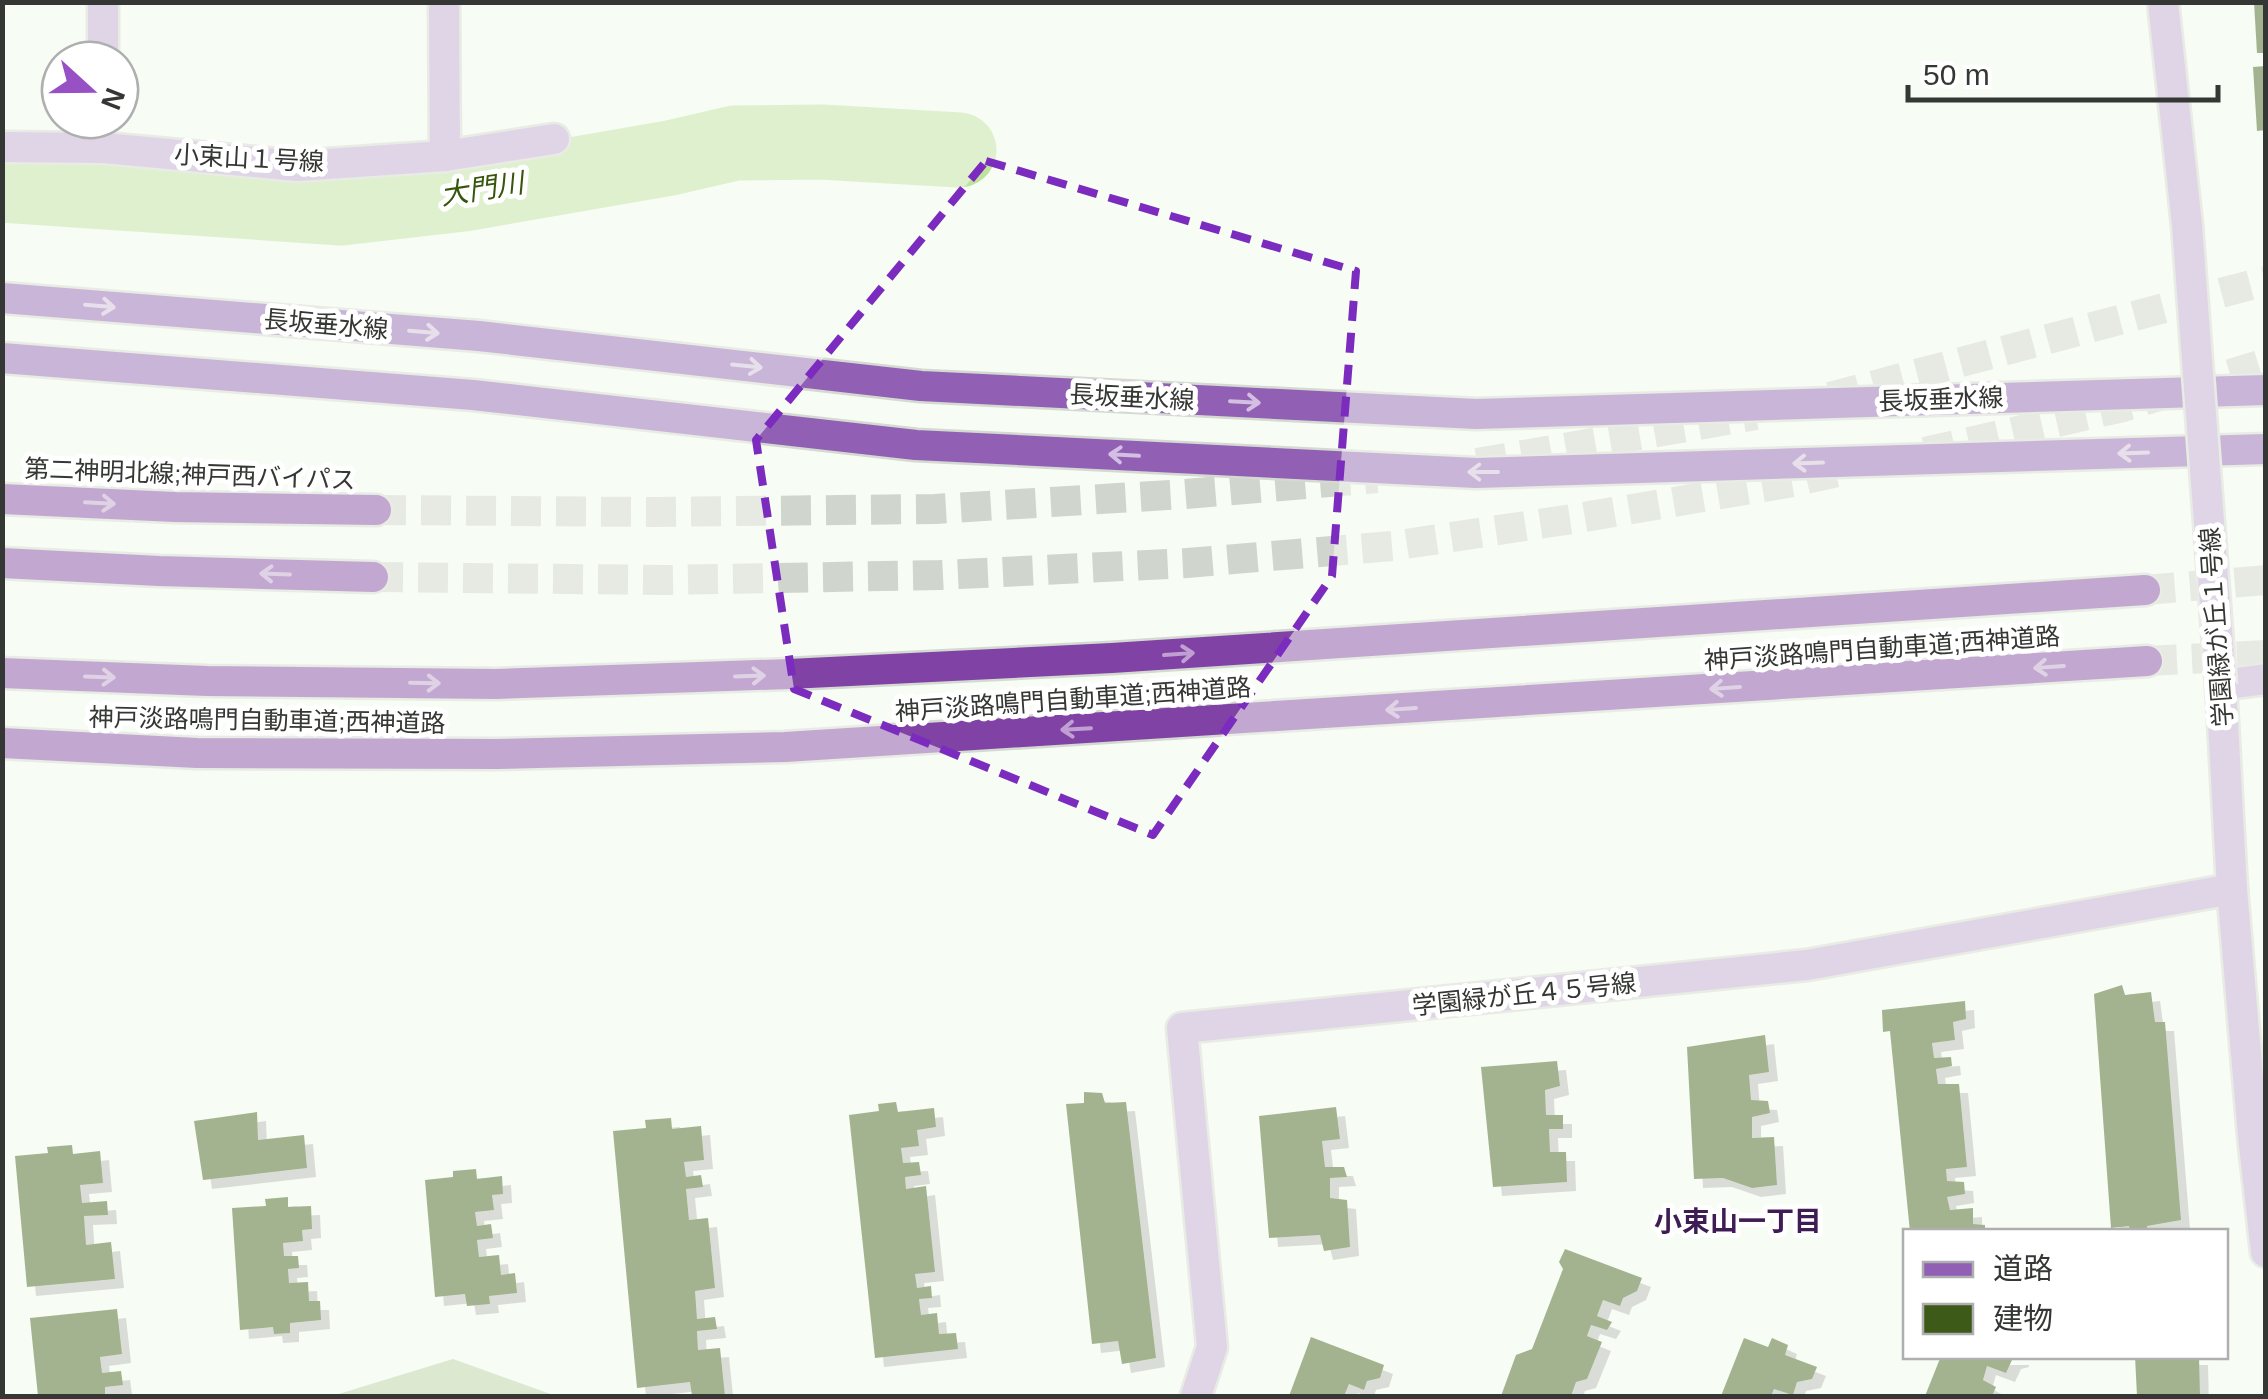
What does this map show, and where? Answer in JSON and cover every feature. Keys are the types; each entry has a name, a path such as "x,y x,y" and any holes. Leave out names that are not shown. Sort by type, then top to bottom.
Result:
{"highway":[{"name":"第二神明北線;神戸西バイパス","path":"2,499 376,510"},
{"path":"2,564 373,577"},
{"name":"神戸淡路鳴門自動車道;西神道路","path":"2,673 208,681 496,684 789,674 1112,658 2145,590"},
{"name":"神戸淡路鳴門自動車道;西神道路","path":"2,743 217,753 497,754 784,747 2147,661"}],"main road":[{"name":"長坂垂水線","path":"2,298 480,336 921,386 1476,414 2266,390"},
{"path":"2,358 473,395 916,445 1476,473 2266,449"}],"street":[{"path":"103,2 104,40"},
{"path":"444,2 444,156"},
{"name":"学園緑が丘１号線","path":"2163,2 2187,225 2232,889 2266,1252"},
{"name":"小束山１号線","path":"140,140 298,166 444,156 554,139"},
{"name":"小束山１号線","path":"2,147 57,140"},
{"path":"2221,685 2266,679"},
{"name":"学園緑が丘４５号線","path":"1196,1396 1212,1347 1182,1028 1807,965 2232,889"}],"highlighted area":[{"path":"986,161 1356,271 1332,576 1153,835 794,689 756,440"}],"green space":[{"path":"453,1359 556,1396 332,1396"}],"building":[{"path":"2254,2 2266,2 2266,53 2257,53"},
{"path":"2266,66 2266,130 2257,131 2253,67"},
{"path":"2122,985 2125,995 2151,992 2155,1022 2165,1022 2181,1220 2147,1229 2111,1228 2094,994"},
{"path":"1965,1001 1966,1019 1953,1022 1955,1040 1932,1043 1934,1058 1951,1057 1952,1066 1936,1069 1938,1084 1959,1084 1967,1167 1946,1169 1947,1181 1964,1182 1965,1194 1947,1197 1950,1210 1973,1208 1973,1224 1985,1225 1985,1229 1910,1229 1890,1031 1883,1032 1882,1010"},
{"path":"1765,1035 1769,1072 1749,1075 1751,1100 1768,1101 1770,1113 1752,1117 1752,1138 1774,1137 1777,1185 1752,1188 1723,1178 1694,1179 1687,1047"},
{"path":"1557,1061 1560,1086 1545,1090 1546,1115 1563,1115 1563,1129 1549,1129 1550,1152 1566,1152 1567,1182 1493,1187 1481,1067"},
{"path":"1084,1092 1102,1093 1105,1103 1126,1102 1156,1358 1122,1364 1118,1341 1092,1344 1066,1104 1084,1103"},
{"path":"896,1102 898,1112 934,1108 936,1127 917,1130 919,1146 901,1148 903,1163 919,1162 921,1175 905,1177 906,1189 926,1186 935,1272 915,1274 917,1288 931,1286 932,1298 919,1299 921,1315 937,1313 939,1334 956,1333 958,1349 875,1358 849,1115 879,1111 878,1104"},
{"path":"1336,1107 1340,1139 1322,1141 1325,1167 1344,1167 1347,1177 1330,1178 1330,1198 1347,1200 1350,1247 1324,1251 1320,1235 1269,1238 1259,1116"},
{"path":"257,1112 258,1140 304,1135 307,1168 203,1180 194,1121"},
{"path":"671,1118 672,1129 701,1126 704,1160 684,1162 686,1177 701,1175 703,1187 686,1189 689,1220 708,1218 715,1288 695,1291 697,1319 715,1317 717,1329 697,1331 698,1350 720,1348 725,1396 692,1396 690,1382 637,1388 613,1131 646,1128 645,1120"},
{"path":"72,1145 73,1154 100,1151 103,1183 80,1185 82,1203 107,1201 108,1215 84,1216 86,1245 111,1242 115,1279 27,1287 15,1156 48,1153 47,1147"},
{"path":"476,1169 477,1179 502,1176 503,1194 492,1195 494,1210 475,1212 477,1226 491,1224 493,1238 477,1240 479,1257 499,1255 501,1275 515,1273 517,1293 489,1296 490,1304 467,1306 465,1294 435,1297 425,1180"},
{"path":"288,1197 288,1207 311,1206 312,1229 302,1230 303,1241 283,1243 284,1256 298,1256 299,1268 288,1269 289,1283 308,1282 309,1301 320,1301 321,1320 290,1323 290,1333 274,1334 273,1327 240,1330 232,1208 266,1206 265,1199"},
{"path":"1565,1249 1642,1278 1637,1291 1623,1298 1620,1306 1603,1300 1597,1316 1612,1322 1607,1330 1591,1325 1587,1336 1602,1342 1587,1379 1576,1382 1571,1396 1501,1396 1516,1355 1532,1349 1563,1269 1559,1262"},
{"path":"117,1309 122,1354 100,1357 102,1373 121,1371 123,1385 105,1387 105,1396 38,1396 30,1318"},
{"path":"1311,1337 1384,1365 1380,1378 1367,1381 1364,1390 1349,1384 1344,1396 1289,1396"},
{"path":"1744,1338 1768,1347 1772,1338 1788,1345 1785,1355 1817,1367 1812,1379 1797,1382 1793,1395 1774,1389 1771,1396 1721,1396"},
{"path":"1940,1359 2016,1359 2006,1373 1987,1366 1983,1380 1996,1387 1992,1396 1925,1396"},
{"path":"2135,1359 2199,1359 2200,1396 2137,1396"}],"waterway":[{"name":"大門川","path":"2,185 341,208 463,194 735,143 821,142 959,150"}],"tunnel":[{"path":"1830,397 2266,281"},
{"path":"1925,452 2123,407 2266,363"},
{"path":"1477,463 1756,415"},
{"path":"373,577 666,580 940,575 1187,563 1392,546 1572,519 1846,470"},
{"path":"376,510 935,509 1377,478"},
{"path":"2145,590 2266,580"},
{"path":"2147,661 2266,655"}],"district":[{"name":"小束山一丁目","path":"1738,1221"}]}
